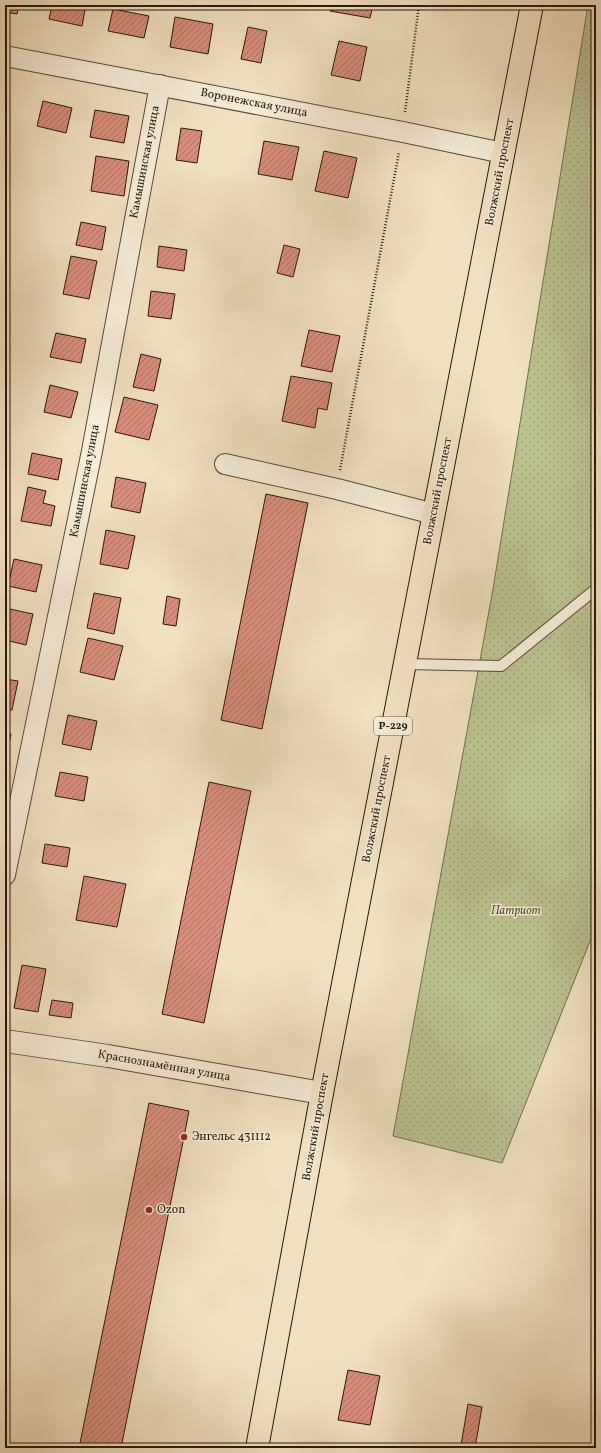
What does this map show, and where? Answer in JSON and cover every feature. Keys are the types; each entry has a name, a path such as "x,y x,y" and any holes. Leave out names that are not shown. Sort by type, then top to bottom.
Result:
{"main road":[{"name":"Волжский проспект","path":"257,1448 322,1093 532,5"}],"street":[{"name":"Воронежская улица","path":"5,56 403,132 503,153"},
{"name":"Камышинская улица","path":"5,875 12,798 92,451 160,85"},
{"path":"225,464 337,489 434,514"},
{"name":"Краснознамённая улица","path":"5,1041 108,1056 322,1093"}],"lane":[{"path":"405,664 501,666 596,589"}],"path":[{"path":"337,489 403,132 419,5"},
{"path":"593,123 596,118"}],"green space":[{"name":"Патриот","path":"588,5 596,5 596,926 502,1163 393,1136 493,589"}],"building":[{"path":"5,5 19,5 17,14 5,12"},
{"path":"52,5 86,5 82,26 49,19"},
{"path":"331,5 373,5 370,18 330,11"},
{"path":"113,9 149,16 144,38 108,31"},
{"path":"175,17 213,24 208,54 170,47"},
{"path":"248,27 267,31 261,63 241,59"},
{"path":"339,41 367,47 360,81 331,75"},
{"path":"43,101 72,108 66,133 37,126"},
{"path":"95,110 129,116 124,143 90,137"},
{"path":"181,128 202,131 197,163 176,160"},
{"path":"264,141 299,147 292,180 258,174"},
{"path":"324,151 357,158 348,198 315,191"},
{"path":"96,156 129,161 124,196 91,191"},
{"path":"81,222 106,227 102,250 76,245"},
{"path":"284,245 300,249 293,277 277,273"},
{"path":"159,246 187,250 184,271 157,267"},
{"path":"71,256 97,261 89,299 63,294"},
{"path":"151,291 175,294 171,319 148,316"},
{"path":"309,330 340,336 332,372 301,366"},
{"path":"56,333 86,339 81,363 50,357"},
{"path":"141,354 161,359 154,391 133,387"},
{"path":"291,376 332,383 327,410 318,408 315,428 282,421"},
{"path":"50,385 78,392 71,418 44,412"},
{"path":"124,397 158,405 149,440 115,432"},
{"path":"32,453 62,459 58,480 28,474"},
{"path":"116,477 146,483 140,513 111,507"},
{"path":"28,487 46,491 43,503 55,506 51,526 21,521"},
{"path":"266,494 308,503 262,729 221,720"},
{"path":"106,530 135,536 128,569 100,564"},
{"path":"14,559 42,565 36,592 8,586"},
{"path":"94,593 121,598 114,634 87,628"},
{"path":"167,596 180,599 176,626 163,624"},
{"path":"5,608 33,614 26,645 5,640"},
{"path":"88,638 123,646 114,680 80,672"},
{"path":"5,679 18,681 12,710 5,709"},
{"path":"68,715 97,721 91,750 62,744"},
{"path":"5,733 11,734 5,765"},
{"path":"60,772 88,777 84,801 55,796"},
{"path":"209,782 251,791 204,1023 162,1014"},
{"path":"45,844 70,848 67,867 42,863"},
{"path":"84,876 126,884 117,927 76,920"},
{"path":"22,965 46,969 38,1012 14,1008"},
{"path":"52,1000 73,1003 71,1018 49,1015"},
{"path":"149,1103 189,1111 121,1448 79,1448"},
{"path":"348,1370 380,1376 370,1425 338,1420"},
{"path":"468,1404 482,1407 475,1448 461,1445"}],"place":[{"name":"Энгельс 431112","path":"184,1137"},
{"name":"Ozon","path":"149,1210"}]}
